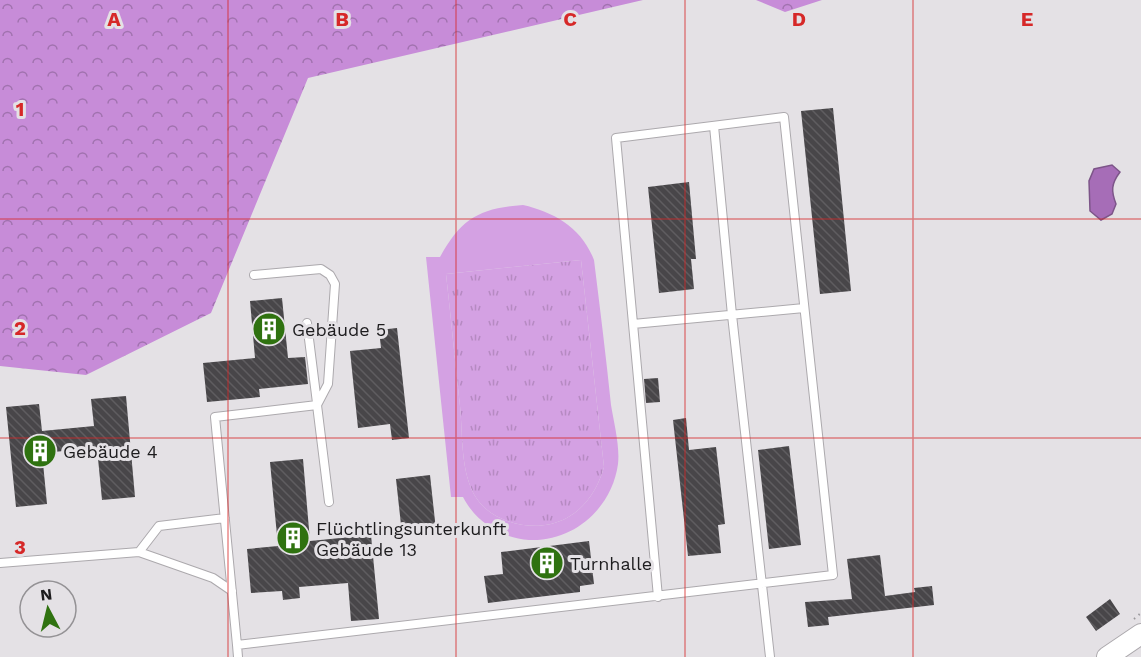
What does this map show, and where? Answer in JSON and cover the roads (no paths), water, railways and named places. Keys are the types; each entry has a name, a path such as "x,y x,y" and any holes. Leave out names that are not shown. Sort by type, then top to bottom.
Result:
{"street":[{"path":"1107,657 1141,634"}],"lane":[{"path":"237,645 658,597 833,575 784,117 615,138 658,597"},
{"path":"714,126 732,315 770,657"},
{"path":"254,275 321,268 330,275 335,284 328,384 317,405"},
{"path":"633,324 804,308"},
{"path":"307,323 329,502"},
{"path":"238,657 215,417 317,405"},
{"path":"139,552 159,526 225,518"},
{"path":"0,563 139,552 213,578 232,591"}],"place":[{"name":"Gebäude 5","path":"269,329"},
{"name":"Gebäude 4","path":"40,451"},
{"name":"Flüchtlingsunterkunft Gebäude 13","path":"293,538"},
{"name":"Turnhalle","path":"547,563"}]}
